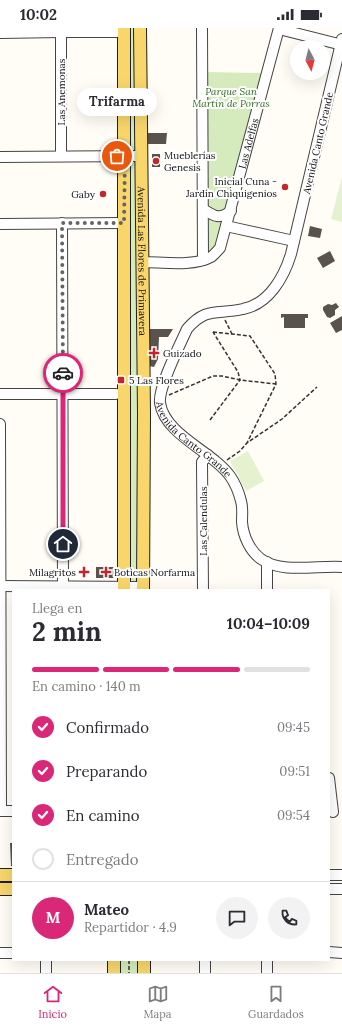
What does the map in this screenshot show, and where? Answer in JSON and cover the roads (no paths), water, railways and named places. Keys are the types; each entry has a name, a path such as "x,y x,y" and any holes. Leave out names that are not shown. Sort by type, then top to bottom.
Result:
{"main road":[{"name":"Avenida Las Flores de Primavera","path":"140,28 144,413 143,588"},
{"name":"Avenida Las Flores de Primavera","path":"121,30 125,156 124,588"},
{"path":"0,875 12,875"},
{"path":"0,889 12,889"},
{"path":"114,961 114,973"},
{"path":"144,961 144,973"}],"street":[{"path":"202,28 203,260"},
{"path":"279,29 342,42"},
{"name":"Las Adelfas","path":"142,262 194,262 212,256 220,248 279,29"},
{"path":"0,33 63,30 121,30"},
{"name":"Las Anemonas","path":"61,156 63,30"},
{"name":"Avenida Canto Grande","path":"342,42 290,258 283,275 263,300 254,306 243,309 208,313 199,317 187,329 162,388 160,399 162,410 166,419 182,435 220,465 232,478 241,502 242,524 245,537 255,553 261,559 267,562 294,568 342,568"},
{"path":"0,157 141,156"},
{"path":"203,209 217,216 225,215 231,211"},
{"path":"62,223 63,588"},
{"path":"0,224 124,223"},
{"path":"226,226 294,241"},
{"path":"0,394 116,394"},
{"path":"0,424 1,811 12,811"},
{"name":"Las Calendulas","path":"203,589 202,462 208,455"},
{"path":"267,562 267,589"},
{"path":"0,586 143,588"},
{"path":"330,784 335,812"},
{"path":"330,875 342,874"},
{"path":"330,889 342,890"},
{"path":"330,952 342,953"},
{"path":"0,953 12,953"},
{"path":"46,961 46,973"},
{"path":"205,961 205,973"},
{"path":"267,961 267,973"}],"place":[{"name":"Trifarma","path":"117,156"},
{"name":"Mueblerías Genesis","path":"156,161"},
{"name":"Inicial Cuna - Jardín Chiquigenios","path":"285,187"},
{"name":"Gaby","path":"103,194"},
{"name":"Guizado","path":"154,353"},
{"name":"5 Las Flores","path":"121,380"},
{"name":"Milagritos","path":"84,572"},
{"name":"Boticas Norfarma","path":"106,572"}],"park label":[{"name":"Parque San Martín de Porras","path":"231,96"}]}
